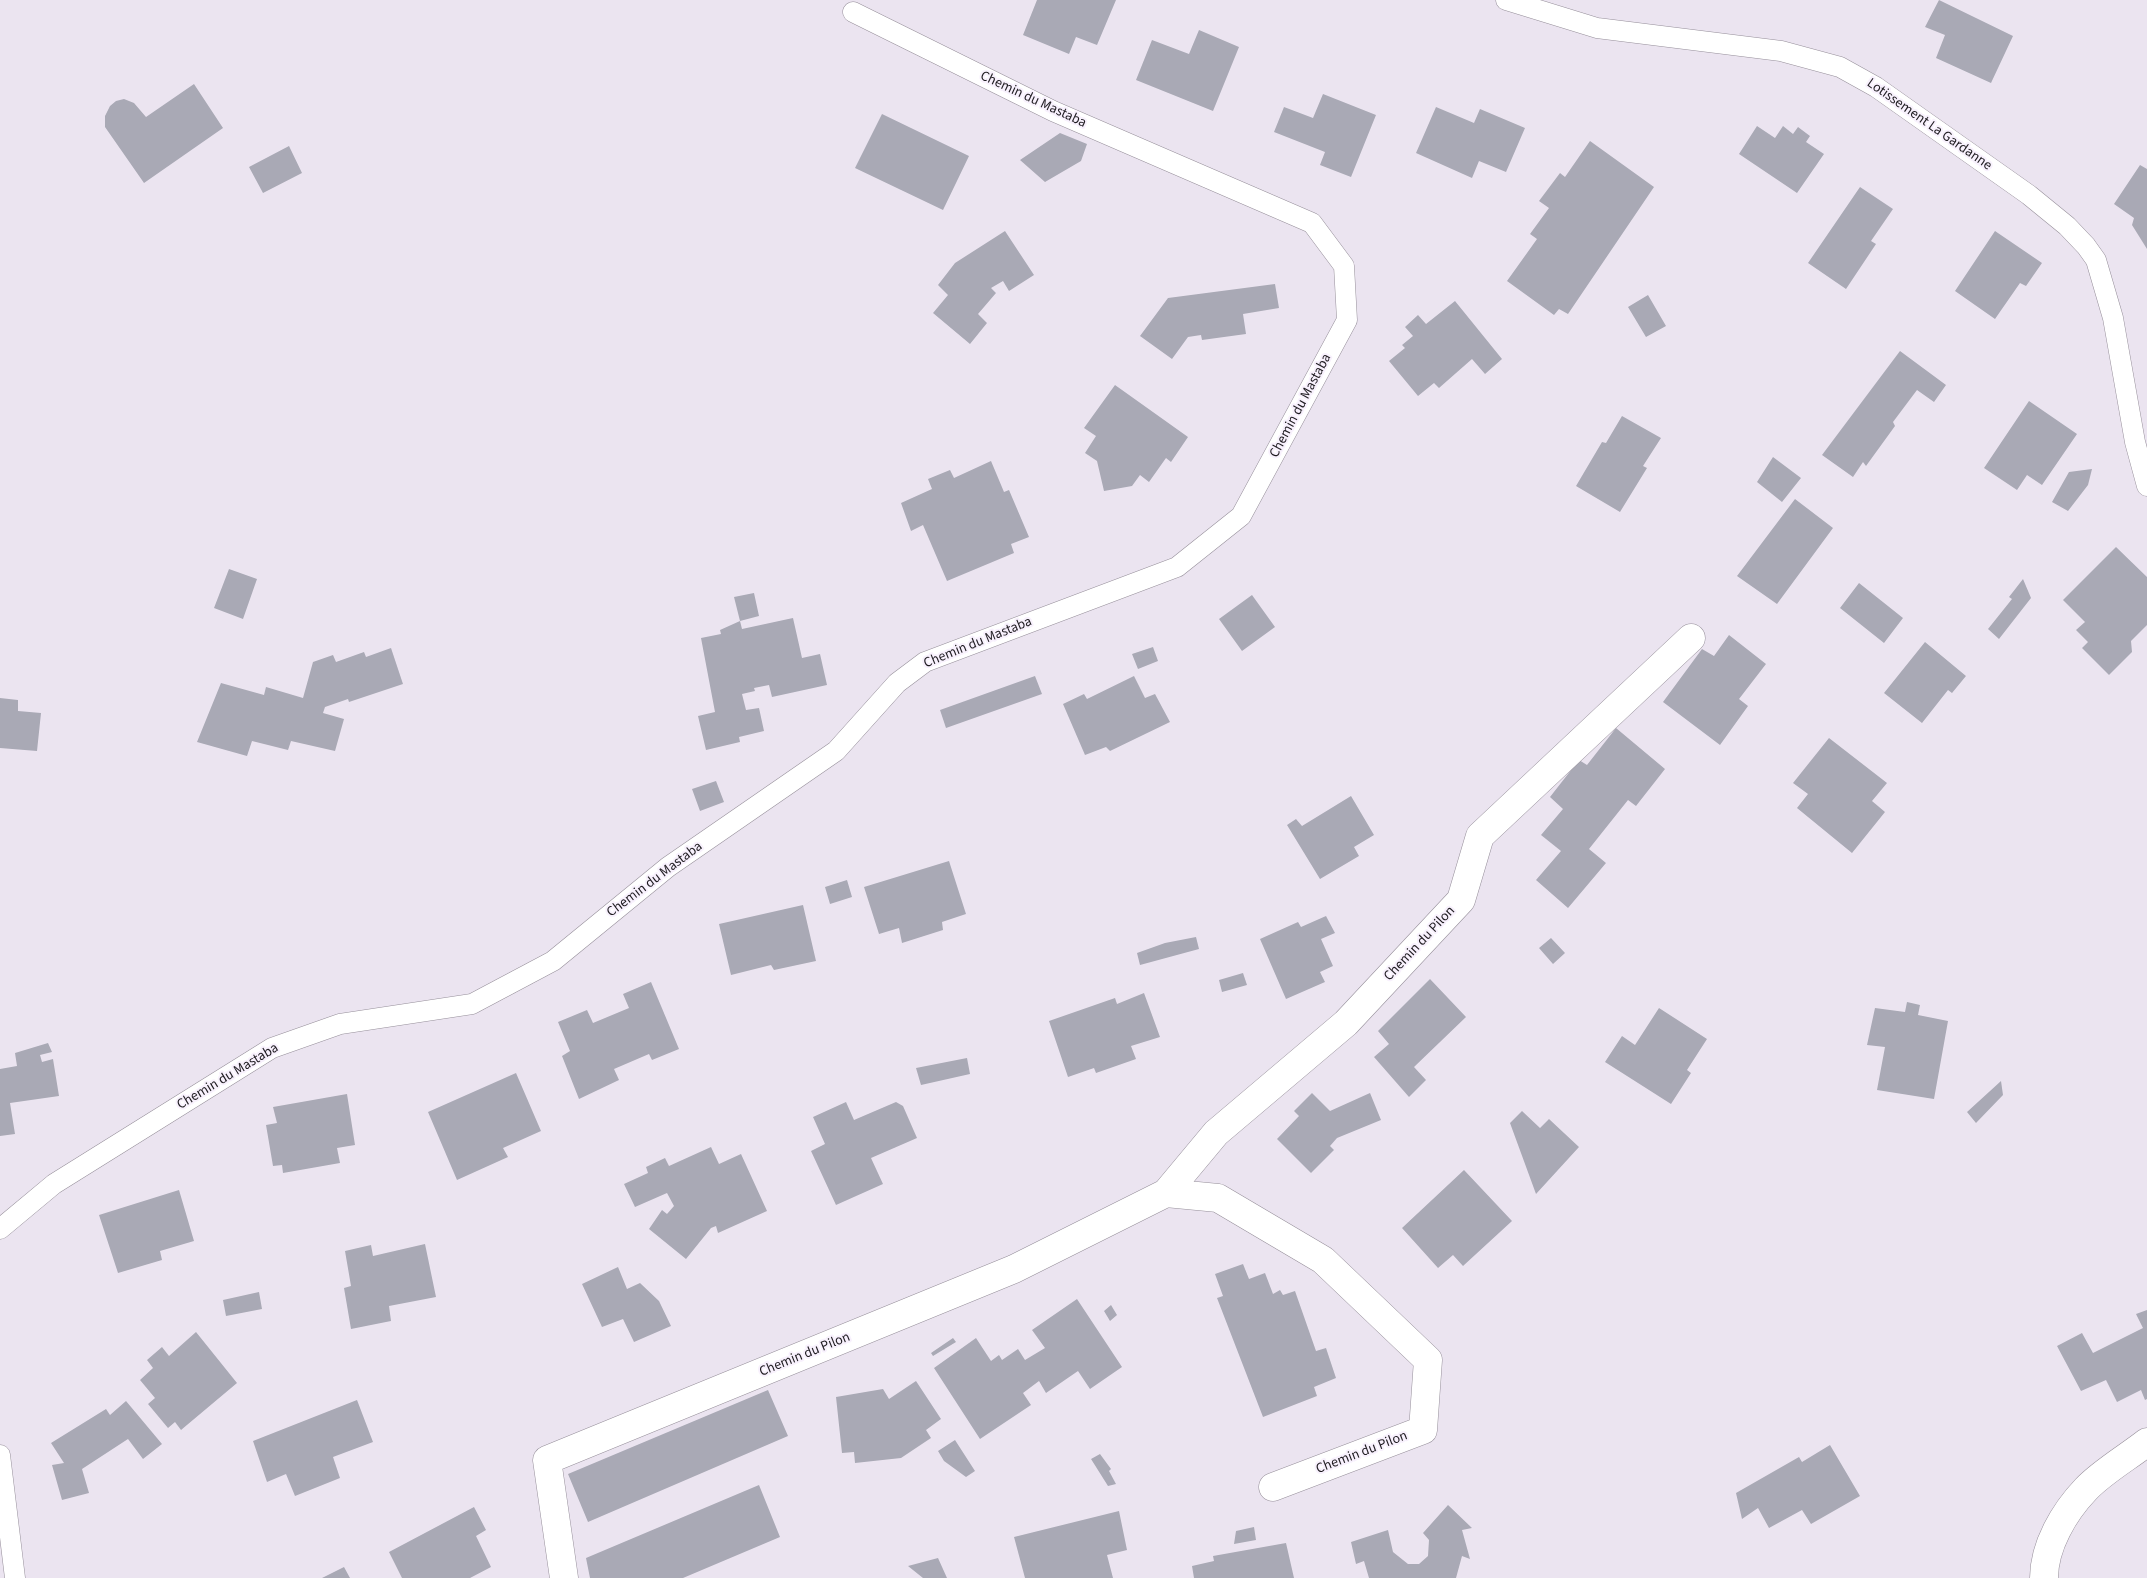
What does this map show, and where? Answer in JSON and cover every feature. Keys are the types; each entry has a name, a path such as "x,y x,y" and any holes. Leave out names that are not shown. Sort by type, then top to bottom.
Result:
{"street":[{"name":"Chemin du Pilon","path":"564,1578 547,1460 1014,1269 1166,1193 1216,1133 1346,1023 1461,900 1480,836 1691,638"},
{"name":"Chemin du Pilon","path":"1166,1193 1218,1198 1323,1260 1428,1360 1423,1430 1273,1487"},
{"path":"2044,1578 2044,1566 2050,1546 2065,1514 2086,1489 2147,1442"}],"lane":[{"name":"Lotissement La Gardanne","path":"1506,0 1597,28 1781,51 1840,67 1876,87 2029,195 2067,226 2096,260 2113,318 2135,442 2147,486"},
{"name":"Chemin du Mastaba","path":"0,1229 54,1184 272,1048 340,1024 472,1004 553,961 668,867 836,751 897,683 925,662 1176,566 1241,516 1347,320 1344,266 1312,223 1053,111 853,12"},
{"path":"0,1455 15,1578"}],"building":[{"path":"1037,0 1116,0 1097,45 1076,37 1069,54 1023,35"},
{"path":"1939,0 2013,36 1991,83 1936,58 1945,35 1925,27"},
{"path":"1199,30 1239,47 1213,111 1136,80 1152,40 1189,54"},
{"path":"194,84 223,128 144,183 105,127 105,116 110,106 116,101 124,99 134,103 146,117"},
{"path":"1323,94 1376,115 1351,177 1320,165 1325,152 1274,132 1284,107 1313,118"},
{"path":"1436,107 1474,123 1480,109 1525,128 1506,172 1479,161 1472,178 1416,153"},
{"path":"882,114 969,156 943,210 855,168"},
{"path":"1757,126 1775,138 1783,126 1793,134 1798,127 1810,136 1806,142 1824,154 1797,193 1739,154"},
{"path":"1060,133 1087,144 1081,161 1045,182 1020,160"},
{"path":"1590,141 1654,187 1568,314 1559,309 1554,315 1507,281 1537,239 1530,234 1549,208 1539,201 1560,173 1565,177"},
{"path":"289,146 302,173 263,193 249,167"},
{"path":"2140,165 2147,169 2147,249 2132,225 2134,218 2114,204"},
{"path":"1860,187 1893,209 1871,241 1876,244 1846,289 1808,263"},
{"path":"1005,231 1034,275 1009,291 1003,281 991,288 996,293 978,314 987,323 970,344 933,313 948,295 938,285 955,263"},
{"path":"1995,231 2042,263 2026,286 2020,283 1995,319 1955,291"},
{"path":"1275,284 1279,308 1243,314 1246,334 1202,340 1201,335 1188,337 1172,359 1140,336 1168,298"},
{"path":"1648,295 1666,326 1646,337 1628,307"},
{"path":"1455,301 1502,359 1485,374 1472,359 1439,388 1434,383 1418,396 1389,361 1405,348 1402,345 1413,336 1405,327 1418,315 1426,324"},
{"path":"1900,351 1946,385 1934,402 1917,390 1893,422 1895,426 1866,466 1863,462 1853,477 1822,455"},
{"path":"1115,385 1188,437 1171,462 1166,458 1149,482 1140,475 1132,486 1104,491 1097,461 1085,453 1096,436 1084,428"},
{"path":"2029,401 2077,434 2042,485 2027,475 2017,490 1984,468"},
{"path":"1622,416 1661,438 1643,466 1647,468 1620,512 1576,486 1602,442 1606,443"},
{"path":"1773,457 1801,478 1782,502 1757,482"},
{"path":"991,461 1004,492 1009,490 1029,537 1011,544 1014,553 947,581 923,525 911,531 901,503 932,489 928,479 950,470 954,478"},
{"path":"2092,469 2088,485 2068,511 2052,502 2069,472"},
{"path":"1795,499 1833,528 1777,604 1737,576"},
{"path":"2116,547 2147,577 2147,625 2131,641 2132,652 2109,675 2082,648 2088,642 2076,630 2085,622 2063,600"},
{"path":"229,569 257,579 243,619 214,608"},
{"path":"2023,579 2031,598 1999,639 1988,629 2012,599 2009,597"},
{"path":"1859,583 1903,618 1884,643 1840,608"},
{"path":"754,593 759,616 740,621 734,597"},
{"path":"1252,595 1275,627 1242,651 1219,619"},
{"path":"793,618 802,658 820,654 827,685 772,697 769,685 754,688 755,691 742,694 746,710 759,708 764,731 739,737 740,742 706,750 698,716 715,712 701,638 721,634 720,630 740,621 742,629"},
{"path":"1729,635 1766,664 1739,699 1748,706 1720,745 1663,702 1702,649 1714,656"},
{"path":"1925,642 1966,676 1952,693 1948,690 1922,723 1884,693"},
{"path":"1153,647 1158,661 1138,669 1132,654"},
{"path":"391,648 403,684 349,702 348,699 325,707 323,713 344,719 335,751 291,741 288,750 252,741 247,756 197,742 221,683 264,695 266,687 303,698 313,662 333,655 336,662 364,652 366,657"},
{"path":"1035,676 1042,694 946,728 940,710"},
{"path":"1134,676 1145,698 1155,694 1170,722 1110,751 1106,747 1085,755 1063,704 1084,694 1087,699"},
{"path":"0,698 18,700 18,711 41,713 37,751 0,748"},
{"path":"1616,728 1665,769 1636,806 1628,800 1589,849 1606,863 1568,908 1536,880 1561,851 1541,835 1563,809 1550,797 1579,760 1587,765"},
{"path":"1829,738 1887,783 1872,801 1885,812 1852,853 1797,808 1808,794 1793,783"},
{"path":"716,781 724,802 700,811 692,789"},
{"path":"1351,796 1374,835 1354,847 1359,856 1320,879 1287,825 1296,819 1302,826"},
{"path":"949,861 966,914 942,922 943,930 902,943 899,928 879,934 864,887"},
{"path":"847,880 852,897 830,904 825,887"},
{"path":"803,905 816,961 774,970 771,965 731,975 719,924"},
{"path":"1326,916 1335,933 1321,939 1333,966 1320,972 1325,982 1286,999 1260,939 1298,922 1301,927"},
{"path":"1196,937 1199,949 1140,965 1137,953 1165,943"},
{"path":"1551,938 1565,953 1553,964 1539,948"},
{"path":"1243,973 1247,985 1222,992 1219,980"},
{"path":"1430,979 1466,1017 1414,1067 1426,1080 1409,1097 1374,1057 1389,1044 1378,1031"},
{"path":"651,982 679,1049 652,1060 649,1054 614,1069 619,1080 579,1099 562,1056 570,1051 558,1022 587,1010 593,1023 629,1008 623,994"},
{"path":"1144,993 1160,1037 1131,1046 1136,1059 1096,1073 1094,1068 1068,1077 1049,1021 1115,998 1117,1004"},
{"path":"1907,1002 1920,1005 1918,1015 1948,1021 1934,1099 1877,1090 1885,1047 1867,1045 1875,1008 1905,1012"},
{"path":"1659,1008 1707,1039 1687,1070 1691,1073 1671,1104 1605,1062 1622,1036 1635,1045"},
{"path":"48,1043 52,1052 40,1055 42,1062 53,1059 59,1096 10,1103 15,1134 0,1136 0,1069 17,1066 15,1053"},
{"path":"967,1058 970,1074 921,1085 916,1068"},
{"path":"516,1073 541,1131 503,1148 508,1157 457,1180 428,1112"},
{"path":"2001,1081 2003,1095 1976,1123 1967,1112"},
{"path":"1312,1093 1330,1111 1370,1093 1381,1120 1337,1138 1330,1146 1334,1150 1311,1173 1277,1139 1299,1116 1294,1111"},
{"path":"347,1094 355,1145 337,1148 340,1163 283,1173 282,1165 273,1166 266,1125 277,1123 273,1107"},
{"path":"846,1102 854,1120 896,1102 903,1106 917,1138 871,1158 883,1184 836,1205 811,1151 825,1144 813,1117"},
{"path":"1522,1111 1540,1128 1549,1119 1579,1147 1536,1194 1510,1123"},
{"path":"711,1147 719,1164 741,1154 767,1211 718,1233 716,1226 711,1228 686,1259 649,1229 662,1210 667,1214 674,1206 667,1193 635,1207 624,1184 648,1173 646,1167 665,1158 669,1166"},
{"path":"1464,1170 1512,1221 1463,1266 1453,1255 1438,1268 1402,1228"},
{"path":"179,1190 194,1241 160,1251 162,1260 118,1273 99,1215"},
{"path":"425,1244 436,1297 389,1306 391,1321 351,1329 344,1288 351,1286 345,1251 371,1245 373,1256"},
{"path":"1243,1264 1249,1279 1265,1273 1273,1294 1280,1290 1283,1295 1295,1291 1316,1351 1326,1348 1336,1378 1314,1387 1317,1396 1263,1417 1217,1298 1223,1296 1215,1274"},
{"path":"618,1267 627,1289 640,1283 659,1301 671,1326 634,1342 623,1319 602,1327 582,1284"},
{"path":"259,1292 262,1309 226,1316 223,1300"},
{"path":"1077,1299 1122,1367 1090,1389 1078,1371 1046,1393 1039,1381 1023,1393 1031,1405 980,1439 934,1368 976,1338 991,1361 999,1355 1002,1360 1018,1349 1025,1360 1045,1348 1032,1330"},
{"path":"1111,1305 1117,1315 1110,1321 1104,1311"},
{"path":"2147,1310 2147,1399 2145,1400 2141,1390 2117,1402 2106,1380 2081,1391 2057,1346 2082,1333 2093,1353 2143,1328 2136,1314"},
{"path":"196,1332 237,1383 181,1430 175,1422 168,1428 148,1404 155,1398 140,1380 153,1368 147,1360 162,1347 169,1356"},
{"path":"953,1338 956,1342 933,1356 931,1353"},
{"path":"916,1381 941,1419 926,1430 931,1438 901,1458 855,1463 854,1452 842,1453 836,1397 883,1389 889,1399"},
{"path":"768,1390 788,1436 588,1522 568,1474"},
{"path":"357,1400 373,1442 333,1457 340,1478 295,1496 286,1474 267,1482 253,1441"},
{"path":"126,1401 162,1444 143,1459 128,1439 82,1469 89,1493 62,1500 52,1465 64,1463 51,1443 106,1409 110,1415"},
{"path":"955,1440 975,1471 966,1477 944,1461 938,1451"},
{"path":"1830,1445 1860,1496 1811,1524 1802,1510 1769,1528 1758,1508 1742,1519 1736,1493 1799,1457 1802,1462"},
{"path":"1100,1454 1111,1469 1109,1471 1116,1484 1108,1486 1091,1459"},
{"path":"759,1485 780,1537 683,1578 590,1578 586,1558"},
{"path":"1448,1505 1472,1528 1462,1530 1470,1559 1462,1556 1456,1578 1369,1578 1364,1561 1356,1564 1351,1542 1388,1530 1393,1552 1408,1564 1419,1564 1428,1556 1429,1540 1423,1533"},
{"path":"474,1507 486,1530 476,1536 491,1567 470,1578 402,1578 389,1552"},
{"path":"1119,1511 1127,1550 1107,1555 1113,1578 1025,1578 1014,1537"},
{"path":"1254,1527 1256,1540 1234,1544 1236,1531"},
{"path":"1286,1543 1294,1578 1194,1578 1192,1566 1214,1561 1213,1556"},
{"path":"938,1558 947,1578 923,1578 908,1566"},
{"path":"344,1567 350,1578 322,1578"}]}
